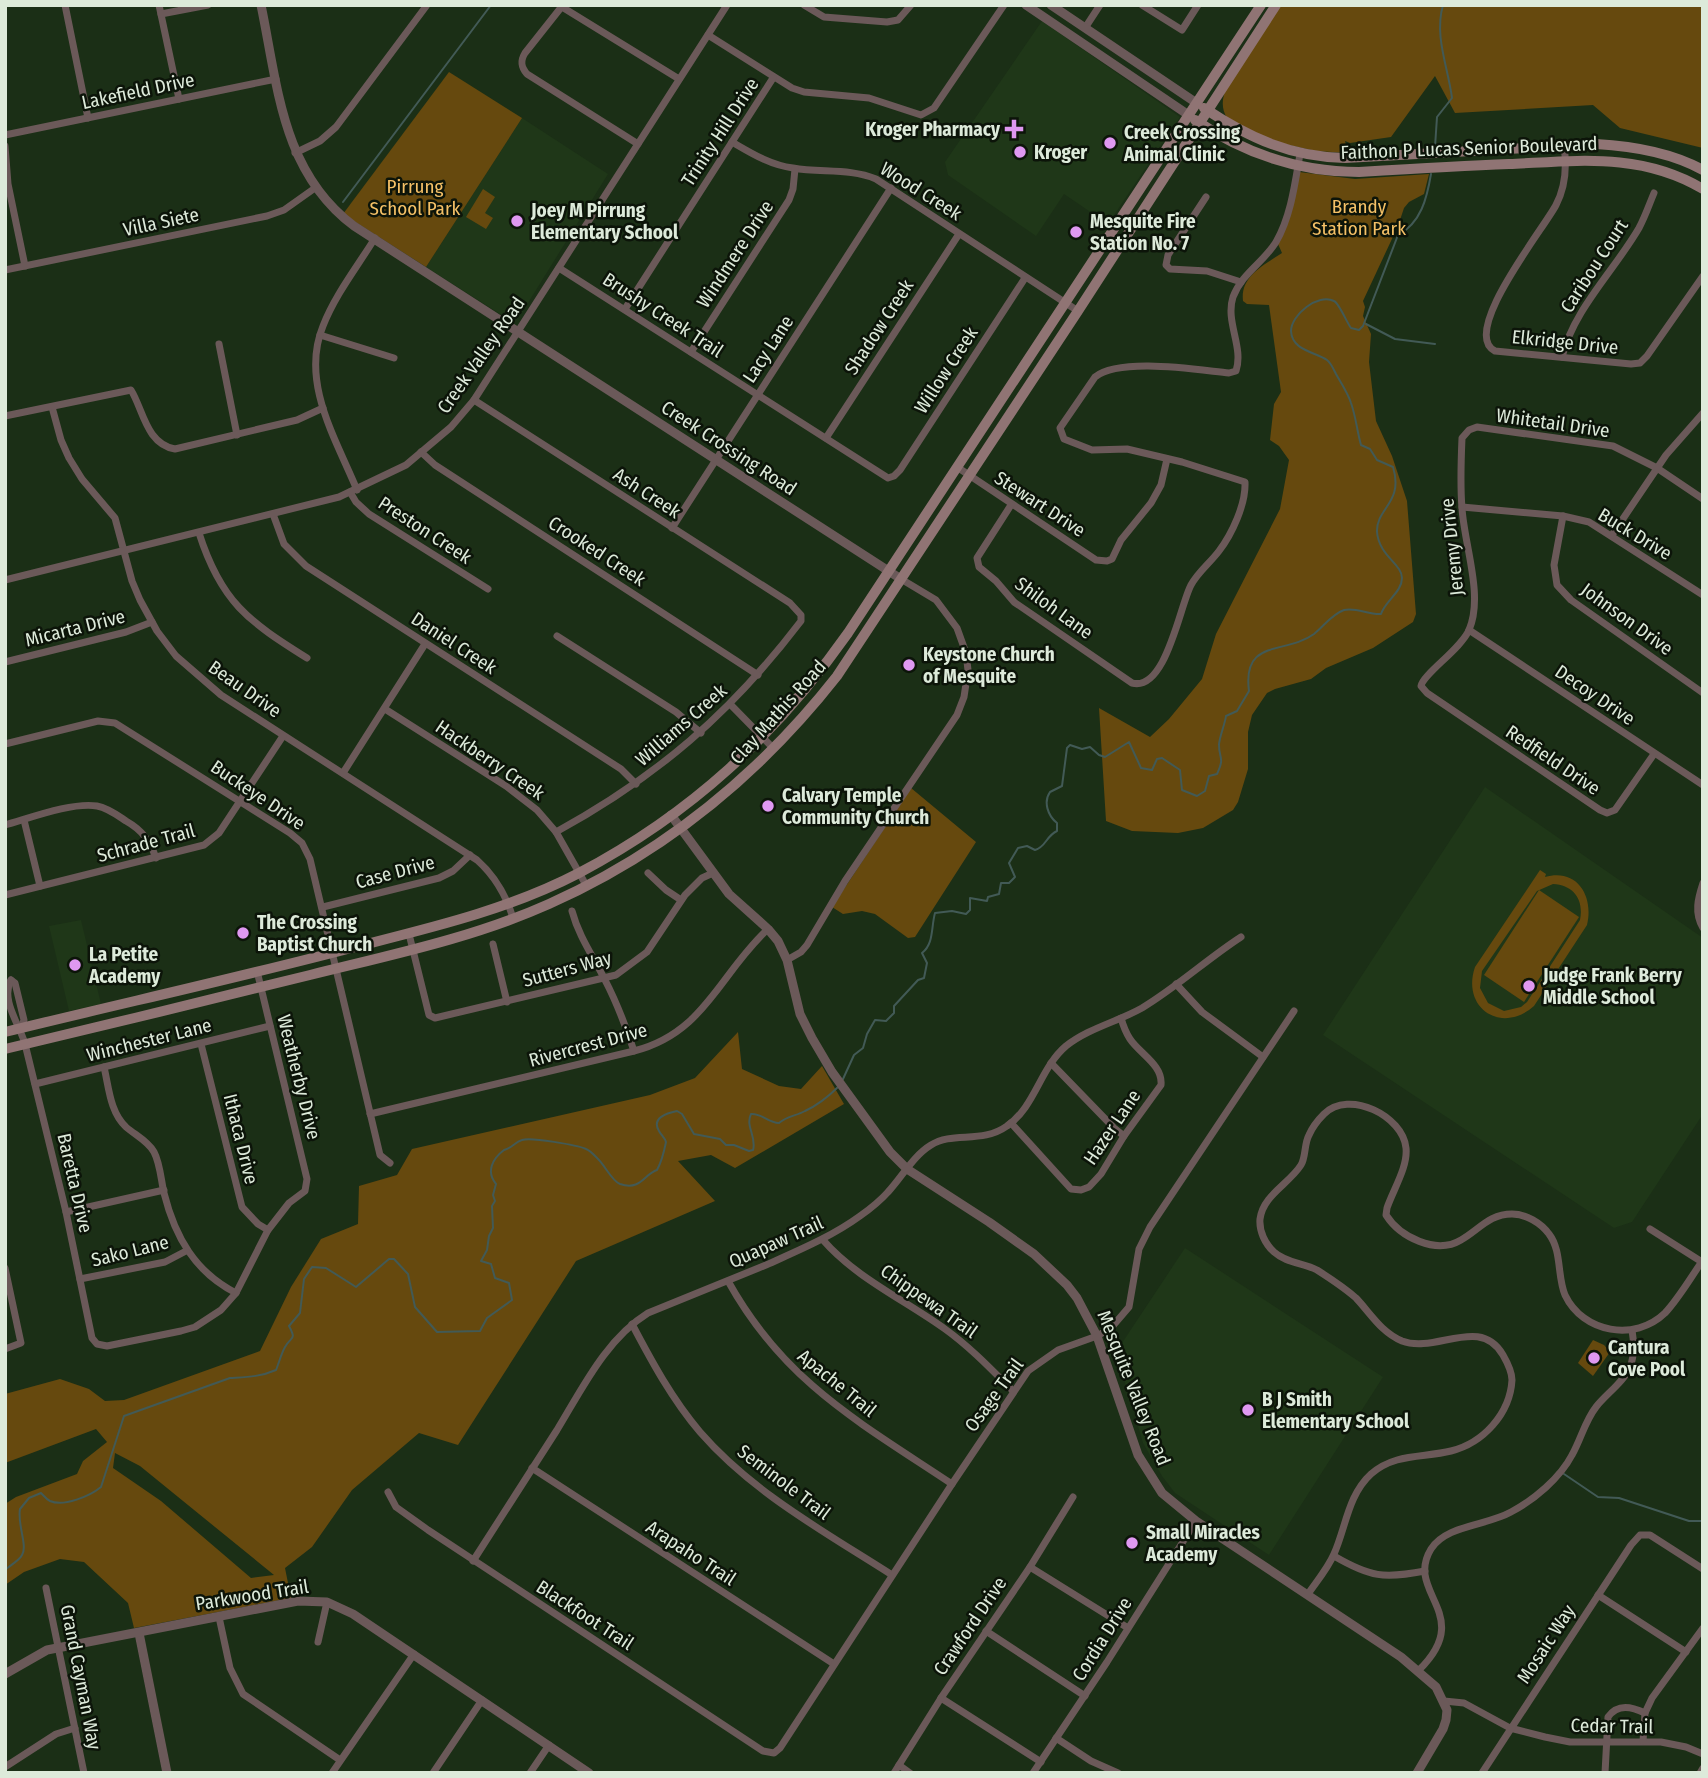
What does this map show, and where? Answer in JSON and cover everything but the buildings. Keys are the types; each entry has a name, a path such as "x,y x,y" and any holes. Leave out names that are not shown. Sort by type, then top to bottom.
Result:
{"main road":[{"name":"Clay Mathis Road","path":"5,1032 410,934 509,904 580,873 710,787 763,737 815,679 1261,5"},
{"name":"Clay Mathis Road","path":"5,1049 335,968 513,918 586,885 681,829 744,777 798,723 837,676 1276,5"},
{"name":"Faithon P Lucas Senior Boulevard","path":"1198,104 1237,130 1300,154 1345,158 1463,150 1625,146 1673,156 1703,170"},
{"name":"Faithon P Lucas Senior Boulevard","path":"1190,116 1246,149 1298,167 1344,172 1618,160 1640,164 1703,189"},
{"path":"1141,187 1153,195"},
{"path":"1107,239 1120,246"},
{"path":"1020,370 1033,379"},
{"path":"96,1010 100,1026"}],"street":[{"path":"65,5 88,117"},
{"path":"179,99 160,9 208,5"},
{"name":"Creek Crossing Road","path":"261,5 288,134 295,153 316,188 343,217 516,332 936,600 957,628 966,653 968,670 962,706 845,880 807,945 787,960"},
{"path":"295,153 320,141 336,127 427,5"},
{"name":"Creek Valley Road","path":"5,580 325,502 398,470 422,452 451,427 474,400 727,5"},
{"path":"804,5 817,9 824,17 894,22 901,18 911,5"},
{"path":"708,35 773,78 799,91 869,98 917,114 926,114 934,108 1004,5"},
{"name":"Faithon P Lucas Senior Boulevard","path":"1026,5 1190,116"},
{"name":"Faithon P Lucas Senior Boulevard","path":"1051,5 1198,104"},
{"path":"1085,28 1100,5"},
{"path":"1142,5 1182,30 1198,5"},
{"path":"638,144 527,74 522,67 524,53 563,6 679,79"},
{"path":"1095,51 1103,40"},
{"name":"Trinity Hill Drive","path":"625,309 773,78"},
{"name":"Lakefield Drive","path":"5,135 276,79"},
{"name":"Wood Creek","path":"732,142 760,158 795,169 864,174 891,188 1078,311"},
{"path":"5,146 8,184 25,266"},
{"path":"1564,146 1566,161"},
{"path":"1167,459 1131,450 1093,450 1067,440 1060,433 1060,428 1095,377 1103,372 1151,365 1229,373 1236,371 1238,358 1231,314 1232,300 1241,282 1275,243 1286,221 1300,154"},
{"name":"Elkridge Drive","path":"1566,161 1563,188 1557,204 1495,304 1487,332 1488,346 1495,351 1640,363 1703,276"},
{"name":"Windmere Drive","path":"691,352 786,206 793,189 795,169"},
{"name":"Villa Siete","path":"5,270 267,216 284,210 316,188"},
{"name":"Lacy Lane","path":"672,528 891,188"},
{"name":"Caribou Court","path":"1562,357 1567,337 1576,320 1639,227 1654,193"},
{"path":"1206,197 1168,255 1166,265 1170,269 1220,274 1241,282"},
{"name":"Shadow Creek","path":"825,438 959,234"},
{"path":"354,491 323,408 315,372 320,335 328,315 375,238"},
{"name":"Brushy Creek Trail","path":"559,268 885,477 892,477"},
{"name":"Willow Creek","path":"892,477 900,470 1025,278"},
{"path":"320,335 394,358"},
{"path":"219,344 237,435"},
{"path":"5,416 131,390 148,427 169,448 180,449 304,418 323,408"},
{"name":"Ash Creek","path":"474,400 790,603 802,615"},
{"name":"Beau Drive","path":"52,407 69,458 82,479 112,512 135,588 152,622 169,647 221,695 470,855 493,876 509,904 513,918"},
{"path":"1612,535 1657,468 1703,413"},
{"name":"Whitetail Drive","path":"1469,430 1477,427 1601,443 1628,452 1703,499"},
{"name":"Jeremy Drive","path":"1421,686 1422,680 1447,660 1469,630 1475,600 1462,507 1462,438 1469,430"},
{"name":"Crooked Creek","path":"422,452 435,465 758,675"},
{"name":"Stewart Drive","path":"957,467 1096,560 1107,561 1112,559 1121,540 1152,503 1167,459"},
{"name":"Shiloh Lane","path":"1011,505 977,558 979,567 996,581 1014,602 1132,683 1140,684 1152,676 1162,662 1190,588 1220,549 1230,531 1240,508 1245,482 1167,459"},
{"name":"Preston Creek","path":"354,491 356,502 369,514 488,589"},
{"name":"Buck Drive","path":"1462,507 1563,516 1589,522 1703,595"},
{"name":"Daniel Creek","path":"272,514 284,544 299,561 621,769 636,784"},
{"name":"Johnson Drive","path":"1563,516 1554,565 1557,585 1571,600 1703,693"},
{"path":"199,533 214,573 236,606 259,628 307,658"},
{"name":"Williams Creek","path":"556,832 636,784 701,733 758,675 801,621 802,615"},
{"name":"Micarta Drive","path":"5,663 126,632 152,622"},
{"name":"Decoy Drive","path":"1469,630 1703,785"},
{"path":"557,636 676,712 701,733"},
{"path":"343,774 425,644"},
{"name":"Redfield Drive","path":"1421,686 1427,693 1607,813 1615,810 1654,754"},
{"path":"730,704 773,748"},
{"name":"Hackberry Creek","path":"385,709 524,799 556,832 586,885"},
{"name":"Buckeye Drive","path":"5,744 98,721 109,721 129,729 290,833 302,844 310,859 323,907 380,1155 390,1163"},
{"name":"Schrade Trail","path":"5,895 198,848 210,842 241,802 283,736"},
{"path":"5,824 75,808 98,807 113,812 138,828 147,838 156,858"},
{"name":"Mesquite Valley Road","path":"671,815 729,894 778,941 787,960 800,1014 832,1072 890,1152 907,1169 989,1222 1047,1265 1077,1298 1097,1336 1138,1455 1162,1493 1196,1521 1419,1670 1436,1686 1444,1701"},
{"path":"24,820 40,886"},
{"name":"Case Drive","path":"323,907 439,878 453,871 470,855"},
{"path":"648,873 681,900"},
{"name":"Sutters Way","path":"412,948 430,1017 435,1018 604,978 625,970 647,952 681,900 694,885 713,873"},
{"path":"1703,883 1697,901 1699,920 1703,928"},
{"path":"572,911 584,944 623,1017 634,1051"},
{"name":"Rivercrest Drive","path":"370,1114 634,1051 666,1039 700,1013 742,955 768,929"},
{"path":"410,934 412,948"},
{"name":"Quapaw Trail","path":"473,1561 615,1340 632,1324 648,1313 823,1240 873,1207 920,1153 933,1143 990,1135 1011,1123 1022,1114 1051,1063 1065,1047 1095,1027 1121,1018 1163,995 1241,937"},
{"path":"493,944 507,1002"},
{"name":"Weatherby Drive","path":"257,971 307,1179 305,1191 279,1213 268,1230"},
{"name":"Baretta Drive","path":"21,1028 24,1020 20,1001 15,983 8,980 10,1004 14,1020 21,1028 35,1084 66,1212 92,1338 97,1344 107,1346 195,1327 221,1310 236,1293"},
{"path":"1177,984 1202,1012 1263,1057"},
{"path":"10,1004 20,1001"},
{"name":"Osage Trail","path":"774,1753 780,1748 1028,1371 1046,1357 1069,1345 1097,1336 1111,1328 1129,1307 1139,1249 1150,1227 1294,1011"},
{"name":"Hazer Lane","path":"1011,1123 1071,1189 1082,1190 1089,1187 1101,1174 1124,1136 1161,1085 1162,1077 1130,1040 1121,1018"},
{"name":"Winchester Lane","path":"35,1084 270,1026"},
{"name":"Ithaca Drive","path":"201,1044 242,1207 258,1224 268,1230"},
{"path":"1051,1063 1124,1136"},
{"path":"104,1068 113,1107 126,1126 149,1144 155,1153 169,1212 186,1251 210,1277 236,1293 268,1230"},
{"path":"1308,1594 1334,1556 1350,1505 1370,1475 1402,1457 1449,1452 1476,1440 1492,1427 1501,1415 1512,1377 1501,1351 1493,1342 1481,1336 1469,1335 1415,1345 1392,1336 1343,1289 1317,1270 1275,1253 1265,1241 1260,1218 1265,1203 1302,1164 1308,1135 1324,1113 1336,1105 1350,1103 1362,1106 1390,1121 1402,1133 1406,1155 1386,1215 1405,1234 1428,1244 1441,1245 1461,1241 1490,1218 1512,1214 1533,1220 1550,1235 1555,1246 1561,1284 1574,1310 1584,1320 1596,1325 1632,1330 1665,1313 1702,1261 1650,1229"},
{"path":"66,1212 164,1190"},
{"name":"Chippewa Trail","path":"823,1240 834,1252 871,1280 960,1340 1013,1391"},
{"name":"Sako Lane","path":"80,1279 165,1262 186,1251"},
{"path":"5,1268 21,1343 5,1349"},
{"name":"Apache Trail","path":"728,1281 770,1344 806,1382 863,1425 952,1484"},
{"name":"Seminole Trail","path":"632,1324 669,1391 700,1432 724,1457 759,1488 892,1575"},
{"path":"1419,1670 1432,1657 1443,1631 1438,1608 1427,1586 1424,1571 1429,1551 1453,1531 1487,1523 1511,1512 1550,1483 1572,1457 1593,1411 1630,1368 1634,1345 1632,1330"},
{"name":"Arapaho Trail","path":"532,1468 834,1664"},
{"name":"Blackfoot Trail","path":"388,1492 396,1507 473,1561 764,1751 774,1753"},
{"name":"Crawford Drive","path":"894,1773 1073,1497"},
{"name":"Cordia Drive","path":"1034,1773 1196,1521"},
{"name":"Mosaic Way","path":"1482,1773 1630,1545 1640,1535 1650,1535 1703,1569"},
{"path":"1334,1556 1359,1569 1383,1576 1397,1577 1424,1571"},
{"path":"1030,1567 1128,1628"},
{"name":"Grand Cayman Way","path":"47,1588 84,1773"},
{"path":"1598,1595 1686,1652"},
{"name":"Parkwood Trail","path":"5,1674 36,1655 58,1647 298,1601 327,1602 353,1614 589,1773"},
{"path":"318,1642 327,1602"},
{"path":"219,1617 230,1668 243,1694 340,1760"},
{"path":"1643,1741 1645,1713 1652,1698 1703,1628"},
{"path":"986,1631 1085,1696"},
{"path":"139,1633 167,1773"},
{"path":"332,1773 414,1654"},
{"path":"941,1698 1041,1762"},
{"path":"433,1773 482,1700"},
{"path":"1417,1773 1443,1729 1447,1710 1444,1701"},
{"name":"Cedar Trail","path":"1444,1701 1464,1703 1510,1728 1570,1742 1643,1741 1686,1747 1703,1754"},
{"path":"1605,1773 1608,1717 1612,1712 1629,1707 1645,1713"},
{"path":"5,1767 56,1734 75,1728"},
{"path":"1056,1738 1091,1761 1118,1773"},
{"path":"530,1773 549,1745"},
{"path":"899,1765 910,1773"}],"shaded area":[{"path":"1042,21 1180,117 1108,224 1064,194 1036,236 948,175 945,162"},
{"name":"Joey M Pirrung Elementary School","path":"522,118 608,174 518,319 511,321 426,267"},
{"name":"Judge Frank Berry Middle School","path":"1485,787 1703,938 1703,1114 1632,1222 1614,1228 1323,1035"},
{"name":"La Petite Academy","path":"81,920 101,1004 69,1011 49,926"},
{"name":"B J Smith Elementary School","path":"1185,1248 1383,1377 1269,1555 1175,1493 1162,1476 1143,1443 1116,1352"}],"green space":[{"path":"1281,5 1703,5 1703,148 1620,128 1593,105 1455,113 1435,76 1391,137 1350,143 1345,141 1348,153 1316,151 1271,141 1227,118 1223,100 1226,89"},
{"name":"Pirrung School Park","path":"449,72 522,118 426,267 343,214"},
{"name":"Brandy Station Park","path":"1299,172 1355,179 1429,174 1424,194 1404,208 1363,301 1363,316 1371,334 1369,362 1376,421 1392,456 1407,501 1416,614 1413,622 1373,648 1326,668 1311,679 1267,693 1252,715 1248,732 1248,769 1233,810 1203,828 1178,833 1132,831 1106,821 1099,708 1150,737 1169,719 1202,679 1216,634 1280,509 1289,460 1279,446 1270,440 1274,404 1281,392 1269,305 1247,304 1243,301 1243,292 1255,272 1282,253 1278,244"},
{"path":"483,189 495,197 485,213 493,218 486,229 466,217"},
{"path":"911,788 976,842 915,937 908,938 875,914 862,911 843,914 832,907"},
{"path":"1540,870 1546,874 1545,877 1566,877 1581,887 1588,904 1587,925 1534,1006 1509,1018 1487,1013 1474,994 1472,982 1475,967","holes":["1553,884 1567,887 1579,900 1580,920 1527,1002 1521,1007 1504,1011 1488,1003 1480,988 1482,971 1537,891"]},
{"path":"1539,890 1579,917 1524,1002 1484,975"},
{"path":"738,1032 742,1069 779,1086 801,1089 822,1066 844,1104 735,1168 711,1155 678,1161 715,1201 576,1261 458,1445 419,1433 352,1490 312,1547 285,1568 291,1598 134,1628 128,1603 84,1562 60,1559 24,1572 5,1585 5,1504 16,1497 77,1474 83,1461 107,1442 96,1429 5,1463 5,1394 60,1379 89,1389 105,1401 124,1400 260,1351 291,1287 321,1239 358,1224 359,1186 397,1175 412,1149 650,1095 695,1078","holes":["115,1453 140,1466 274,1575 251,1578 161,1501 113,1468"]},
{"name":"Cantura Cove Pool","path":"1593,1340 1604,1345 1610,1352 1593,1376 1578,1363"}],"waterway":[{"path":"343,202 491,5"},
{"path":"1435,147 1437,117 1452,98 1441,40 1443,5"},
{"path":"843,1079 854,1055 863,1048 875,1020 886,1021 894,1013 894,1006 918,980 924,978 927,963 922,953 930,940 935,913 952,911 966,914 970,910 970,898 987,901 988,897 999,894 1001,883 1009,883 1015,877 1009,863 1018,848 1027,846 1039,849 1057,831 1057,823 1049,813 1047,800 1050,792 1062,786 1067,748 1070,745 1082,749 1090,747 1105,757 1129,742 1141,768 1152,770 1157,759 1162,758 1180,770 1182,790 1197,796 1205,791 1209,776 1217,774 1221,761 1219,742 1226,716 1237,711 1249,691 1252,663 1259,655 1303,640 1344,610 1381,614 1399,588 1401,573 1382,547 1377,532 1378,524 1395,489 1393,467 1377,460 1370,449 1361,445 1350,399 1331,365 1322,357 1300,347 1292,338 1291,331 1300,312 1313,303 1328,299 1341,309 1351,328 1359,330 1363,326 1398,235 1412,224 1422,209 1431,174"},
{"path":"1366,324 1395,339 1435,344"},
{"path":"5,1570 19,1559 24,1551 20,1509 29,1498 41,1493 50,1501 62,1503 84,1497 101,1487 124,1416 230,1378 276,1370 293,1336 289,1326 300,1313 304,1279 312,1267 326,1268 356,1287 389,1259 394,1259 408,1274 415,1307 437,1332 480,1331 487,1318 512,1300 509,1283 495,1278 491,1264 481,1261 493,1228 492,1206 496,1184 491,1175 492,1166 504,1150 517,1142 527,1139 544,1140 586,1149 617,1182 633,1185 659,1167 666,1142 657,1123 665,1115 677,1111 682,1114 694,1134 720,1139 726,1145 749,1151 753,1150 754,1145 749,1123 751,1114 779,1123 814,1106 838,1087"},
{"path":"1564,1474 1598,1497 1619,1498 1689,1521 1703,1521"}],"place":[{"name":"Kroger Pharmacy","path":"1014,129"},
{"name":"Creek Crossing Animal Clinic","path":"1110,143"},
{"name":"Kroger","path":"1020,152"},
{"name":"Joey M Pirrung Elementary School","path":"517,221"},
{"name":"Mesquite Fire Station No. 7","path":"1076,232"},
{"name":"Keystone Church of Mesquite","path":"909,665"},
{"name":"Calvary Temple Community Church","path":"768,806"},
{"name":"The Crossing Baptist Church","path":"243,933"},
{"name":"La Petite Academy","path":"75,965"},
{"name":"Judge Frank Berry Middle School","path":"1529,986"},
{"name":"Cantura Cove Pool","path":"1594,1358"},
{"name":"B J Smith Elementary School","path":"1248,1410"},
{"name":"Small Miracles Academy","path":"1132,1543"}]}
